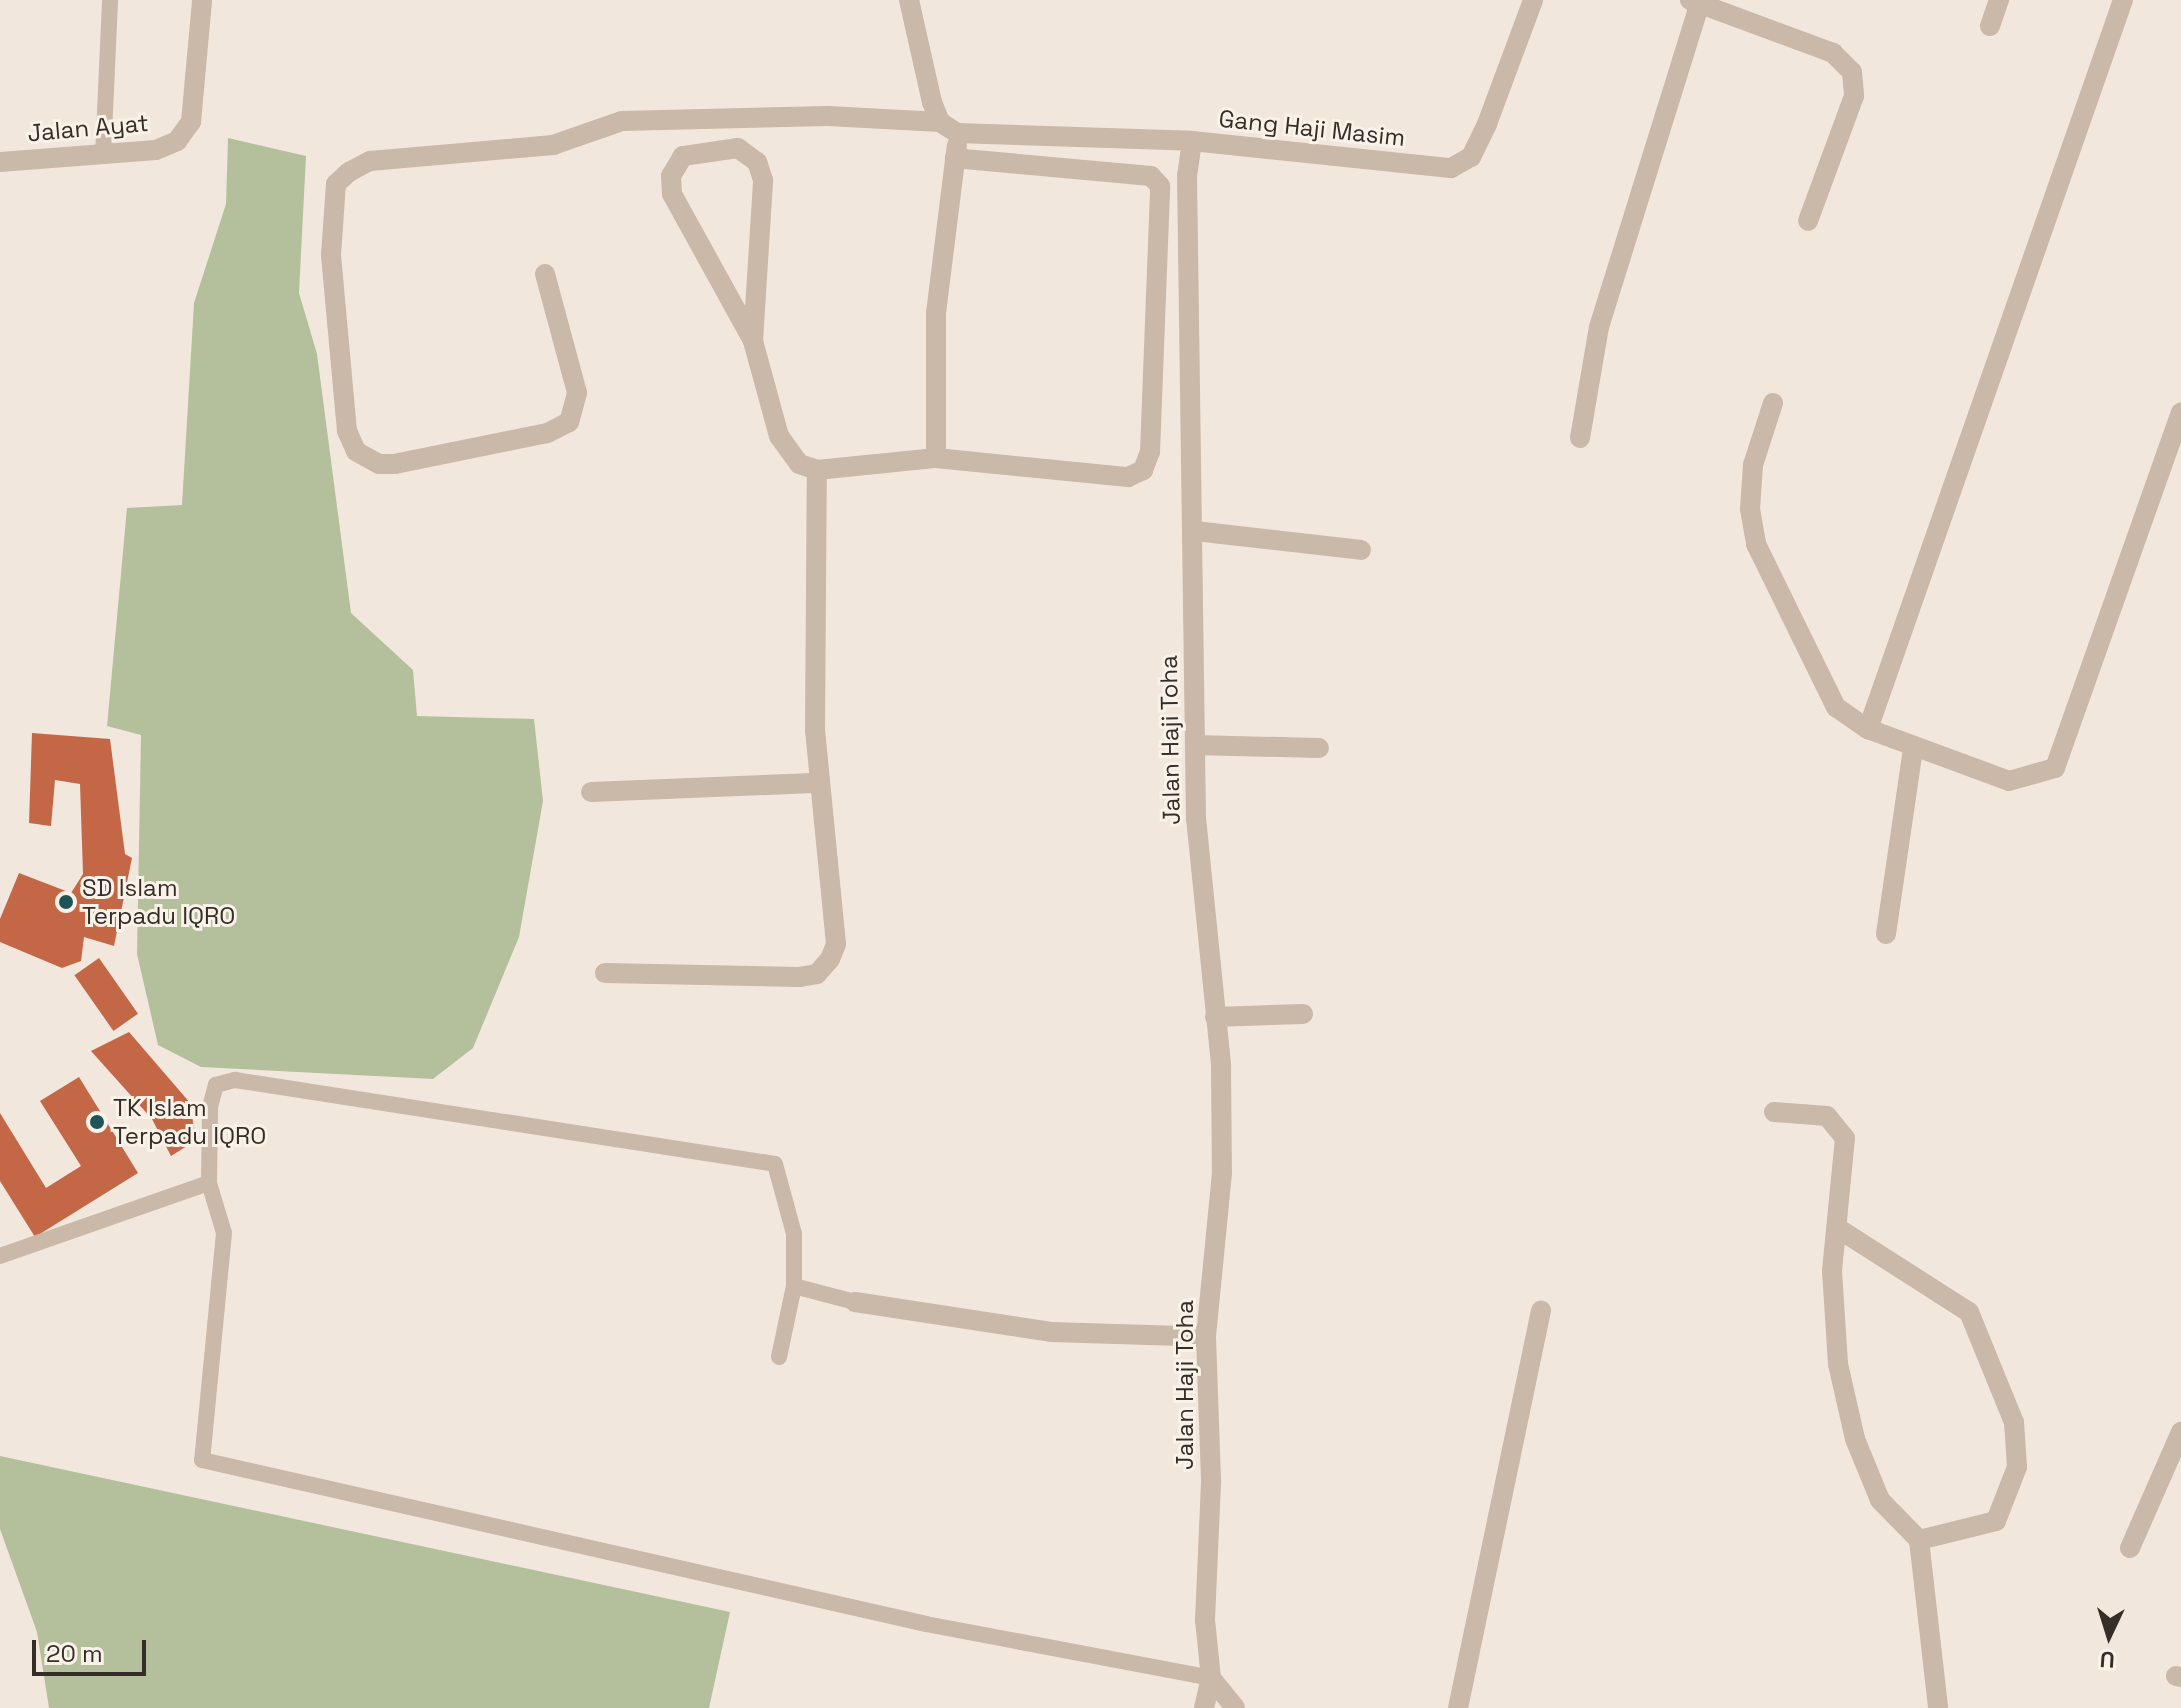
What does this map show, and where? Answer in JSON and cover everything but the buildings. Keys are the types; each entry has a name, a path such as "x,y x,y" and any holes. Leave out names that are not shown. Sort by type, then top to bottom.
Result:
{"street":[{"name":"Jalan Ayat","path":"0,162 156,150 177,141 191,122 202,0"},
{"path":"909,0 949,127 955,158 936,313 936,458"},
{"name":"Gang Haji Masim","path":"1192,141 1426,168 1451,168 1471,157 1533,0"},
{"path":"1990,26 1999,0"},
{"path":"1868,729 2123,0"},
{"path":"1580,438 1599,327 1695,2 1736,8 1833,53 1852,72 1854,96 1808,221"},
{"path":"545,274 577,393 569,422 547,433 379,464 356,451 347,431 331,255 336,184 370,161 553,145 622,121 828,116 949,127 1192,141"},
{"name":"Jalan Haji Toha","path":"1192,141 1187,175 1195,531 1195,745 1215,1017 1222,1173 1206,1337 1211,1483 1205,1620 1211,1678"},
{"path":"753,341 763,180 757,162 738,148 683,156 671,176 672,194 753,341 779,436 799,464 817,470 936,458 1128,477 1143,470 1150,452 1160,186 1151,176 955,158"},
{"path":"1773,403 1753,465 1750,509 1756,544 1836,707 1868,729 1992,780 2031,778 2055,768 2181,413"},
{"path":"605,973 817,974 836,944 819,783 817,470"},
{"path":"1195,531 1361,550"},
{"path":"1195,745 1319,748"},
{"path":"1886,934 1913,748"},
{"path":"591,792 819,783"},
{"path":"1215,1017 1303,1014"},
{"path":"1774,1112 1827,1116 1840,1125 1845,1138 1839,1229 1832,1271 1838,1364 1855,1439 1880,1500 1919,1540 1938,1708"},
{"path":"1839,1229 1969,1312 2014,1422 2017,1467 1996,1521 1919,1540"},
{"path":"855,1302 1051,1332 1206,1337"},
{"path":"1458,1708 1541,1311"},
{"path":"2130,1548 2175,1468 2181,1432"},
{"path":"1204,1708 1211,1678"},
{"path":"1211,1678 1235,1708"}],"lane":[{"path":"103,156 110,0"},
{"path":"779,1357 794,1286 794,1234 775,1164 235,1080 216,1085 210,1107 209,1183 224,1233 202,1460 911,1621 1211,1678"},
{"path":"0,1256 209,1183"},
{"path":"794,1286 855,1302"}],"green space":[{"path":"228,138 306,156 299,293 317,354 351,613 413,670 417,716 534,719 543,801 519,937 473,1048 433,1079 201,1067 158,1045 137,954 141,735 107,726 127,508 182,505 194,303 226,204"},
{"path":"0,1456 730,1612 709,1708 49,1708 37,1632 0,1529"}],"place":[{"name":"SD Islam Terpadu IQRO","path":"66,902"},
{"name":"TK Islam Terpadu IQRO","path":"97,1122"}]}
